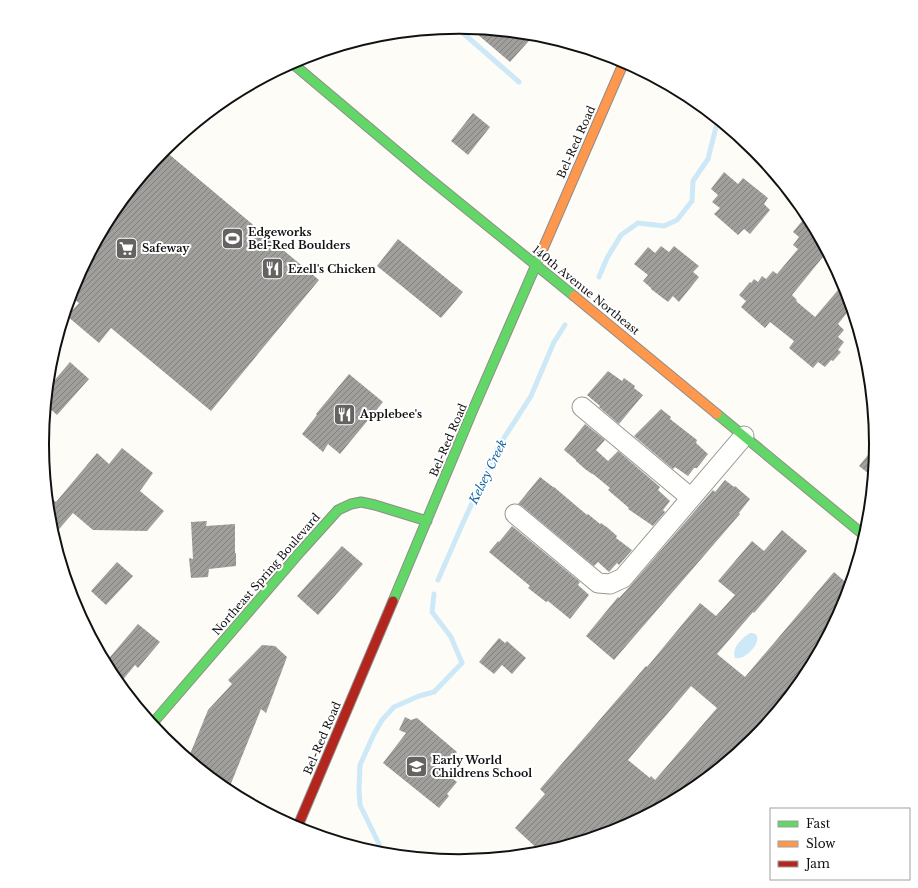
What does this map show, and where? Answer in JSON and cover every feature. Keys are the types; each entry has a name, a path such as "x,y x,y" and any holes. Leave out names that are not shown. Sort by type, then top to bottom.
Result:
{"main road":[{"name":"140th Avenue Northeast","path":"297,67 425,175 859,531"},
{"name":"Bel-Red Road","path":"300,822 472,412 622,68"},
{"name":"Northeast Spring Boulevard","path":"156,719 338,510 351,504 361,502 427,521"}],"street":[{"path":"582,407 691,498"},
{"path":"515,514 598,583 610,584 623,578 744,436"}],"water":[{"path":"750,633 755,634 757,637 757,641 751,651 740,658 735,658 734,654 736,647 741,640"}],"building":[{"path":"478,35 529,40 510,62"},
{"path":"473,113 490,127 468,155 451,141"},
{"path":"169,154 319,280 211,411 111,328 99,343 69,318 71,311 79,303 75,300 80,287 104,239 134,194"},
{"path":"724,172 738,184 743,178 768,198 764,204 770,210 750,234 744,229 738,235 714,214 720,208 712,202 718,195 711,189"},
{"path":"803,220 823,256 792,295 797,300 796,301 815,317 839,289 847,313 838,324 844,330 838,337 844,342 838,350 841,352 825,367 818,362 813,368 789,348 794,341 770,322 765,328 741,307 746,301 739,295 750,282 751,283 754,279 758,282 762,276 766,279 773,271 777,274 798,249 793,245 799,237 793,232"},
{"path":"398,239 463,292 441,318 377,266"},
{"path":"661,246 669,252 674,246 699,266 693,272 699,277 679,302 673,296 668,302 651,289 643,281 648,275 634,264 648,247 655,253"},
{"path":"70,362 89,379 57,415 51,409 54,380"},
{"path":"608,371 622,381 624,378 635,386 634,388 643,395 619,424 587,395"},
{"name":"Applebee's","path":"349,374 383,402 340,454 328,444 323,452 302,434 317,415 316,414"},
{"path":"661,409 671,417 670,419 697,440 696,443 708,454 697,468 694,468 688,476 675,467 673,469 634,436"},
{"path":"585,424 605,440 596,450 608,461 618,451 660,487 658,490 670,501 663,510 665,512 653,526 628,509 629,508 608,490 610,488 585,469 564,450"},
{"path":"122,448 153,473 140,491 164,511 147,531 93,530 73,513 58,530 53,500 56,502 97,453 109,464"},
{"path":"869,454 868,473 859,466"},
{"path":"540,477 587,515 588,514 600,524 601,523 608,528 617,536 616,538 632,550 619,565 617,563 609,572 598,562 594,566 518,504"},
{"path":"725,480 734,487 735,486 750,499 739,513 740,514 614,660 586,636 618,597 619,598 631,585 713,490 715,492"},
{"path":"207,521 206,526 235,524 236,566 209,569 208,577 191,578 189,558 193,559 191,522"},
{"path":"512,526 580,582 578,585 589,595 570,619 548,601 546,602 528,588 530,586 489,552"},
{"path":"782,530 807,551 717,654 745,677 834,572 845,582 827,625 800,672 784,694 749,734 709,769 687,785 640,812 616,823 565,840 535,847 515,828 545,794 540,789 646,666 647,667 700,603 716,616 735,595 718,581 752,541 764,551","holes":["691,686 717,708 655,780 651,776 650,778 628,760"]},
{"path":"342,546 363,564 318,615 297,596"},
{"path":"117,562 133,576 106,605 91,591"},
{"path":"138,624 160,642 138,668 135,665 123,679 109,658"},
{"path":"499,638 505,643 507,641 526,658 512,674 502,665 494,674 479,662"},
{"path":"262,645 275,646 287,657 266,713 261,709 231,785 190,753 208,710 232,684 228,680"},
{"name":"Early World Childrens School","path":"405,717 411,720 417,718 457,752 442,770 457,782 447,794 449,796 439,808 383,763 406,733 399,730"}],"waterway":[{"path":"464,34 519,82"},
{"name":"Kelsey Creek","path":"599,277 607,258 621,235 638,223 664,226 677,220 692,201 693,181 708,159 716,125"},
{"name":"Kelsey Creek","path":"438,580 497,449 531,396 554,342 565,325"},
{"name":"Kelsey Creek","path":"380,846 360,805 360,765 382,720 394,707 419,696 434,692 462,663 451,637 432,612 434,594"}],"traffic: fast":[{"path":"297,67 425,175 574,296"},
{"path":"393,601 472,412 542,251"},
{"path":"717,414 859,531"},
{"path":"156,719 338,510 351,504 361,502 427,521"}],"traffic: slow":[{"path":"542,251 622,68"},
{"path":"574,296 717,414"}],"traffic: jam":[{"path":"300,822 393,601"}],"place":[{"name":"Edgeworks Bel-Red Boulders","path":"233,238"},
{"name":"Safeway","path":"127,248"},
{"name":"Ezell's Chicken","path":"273,269"},
{"name":"Applebee's","path":"345,414"},
{"name":"Early World Childrens School","path":"416,766"}]}
